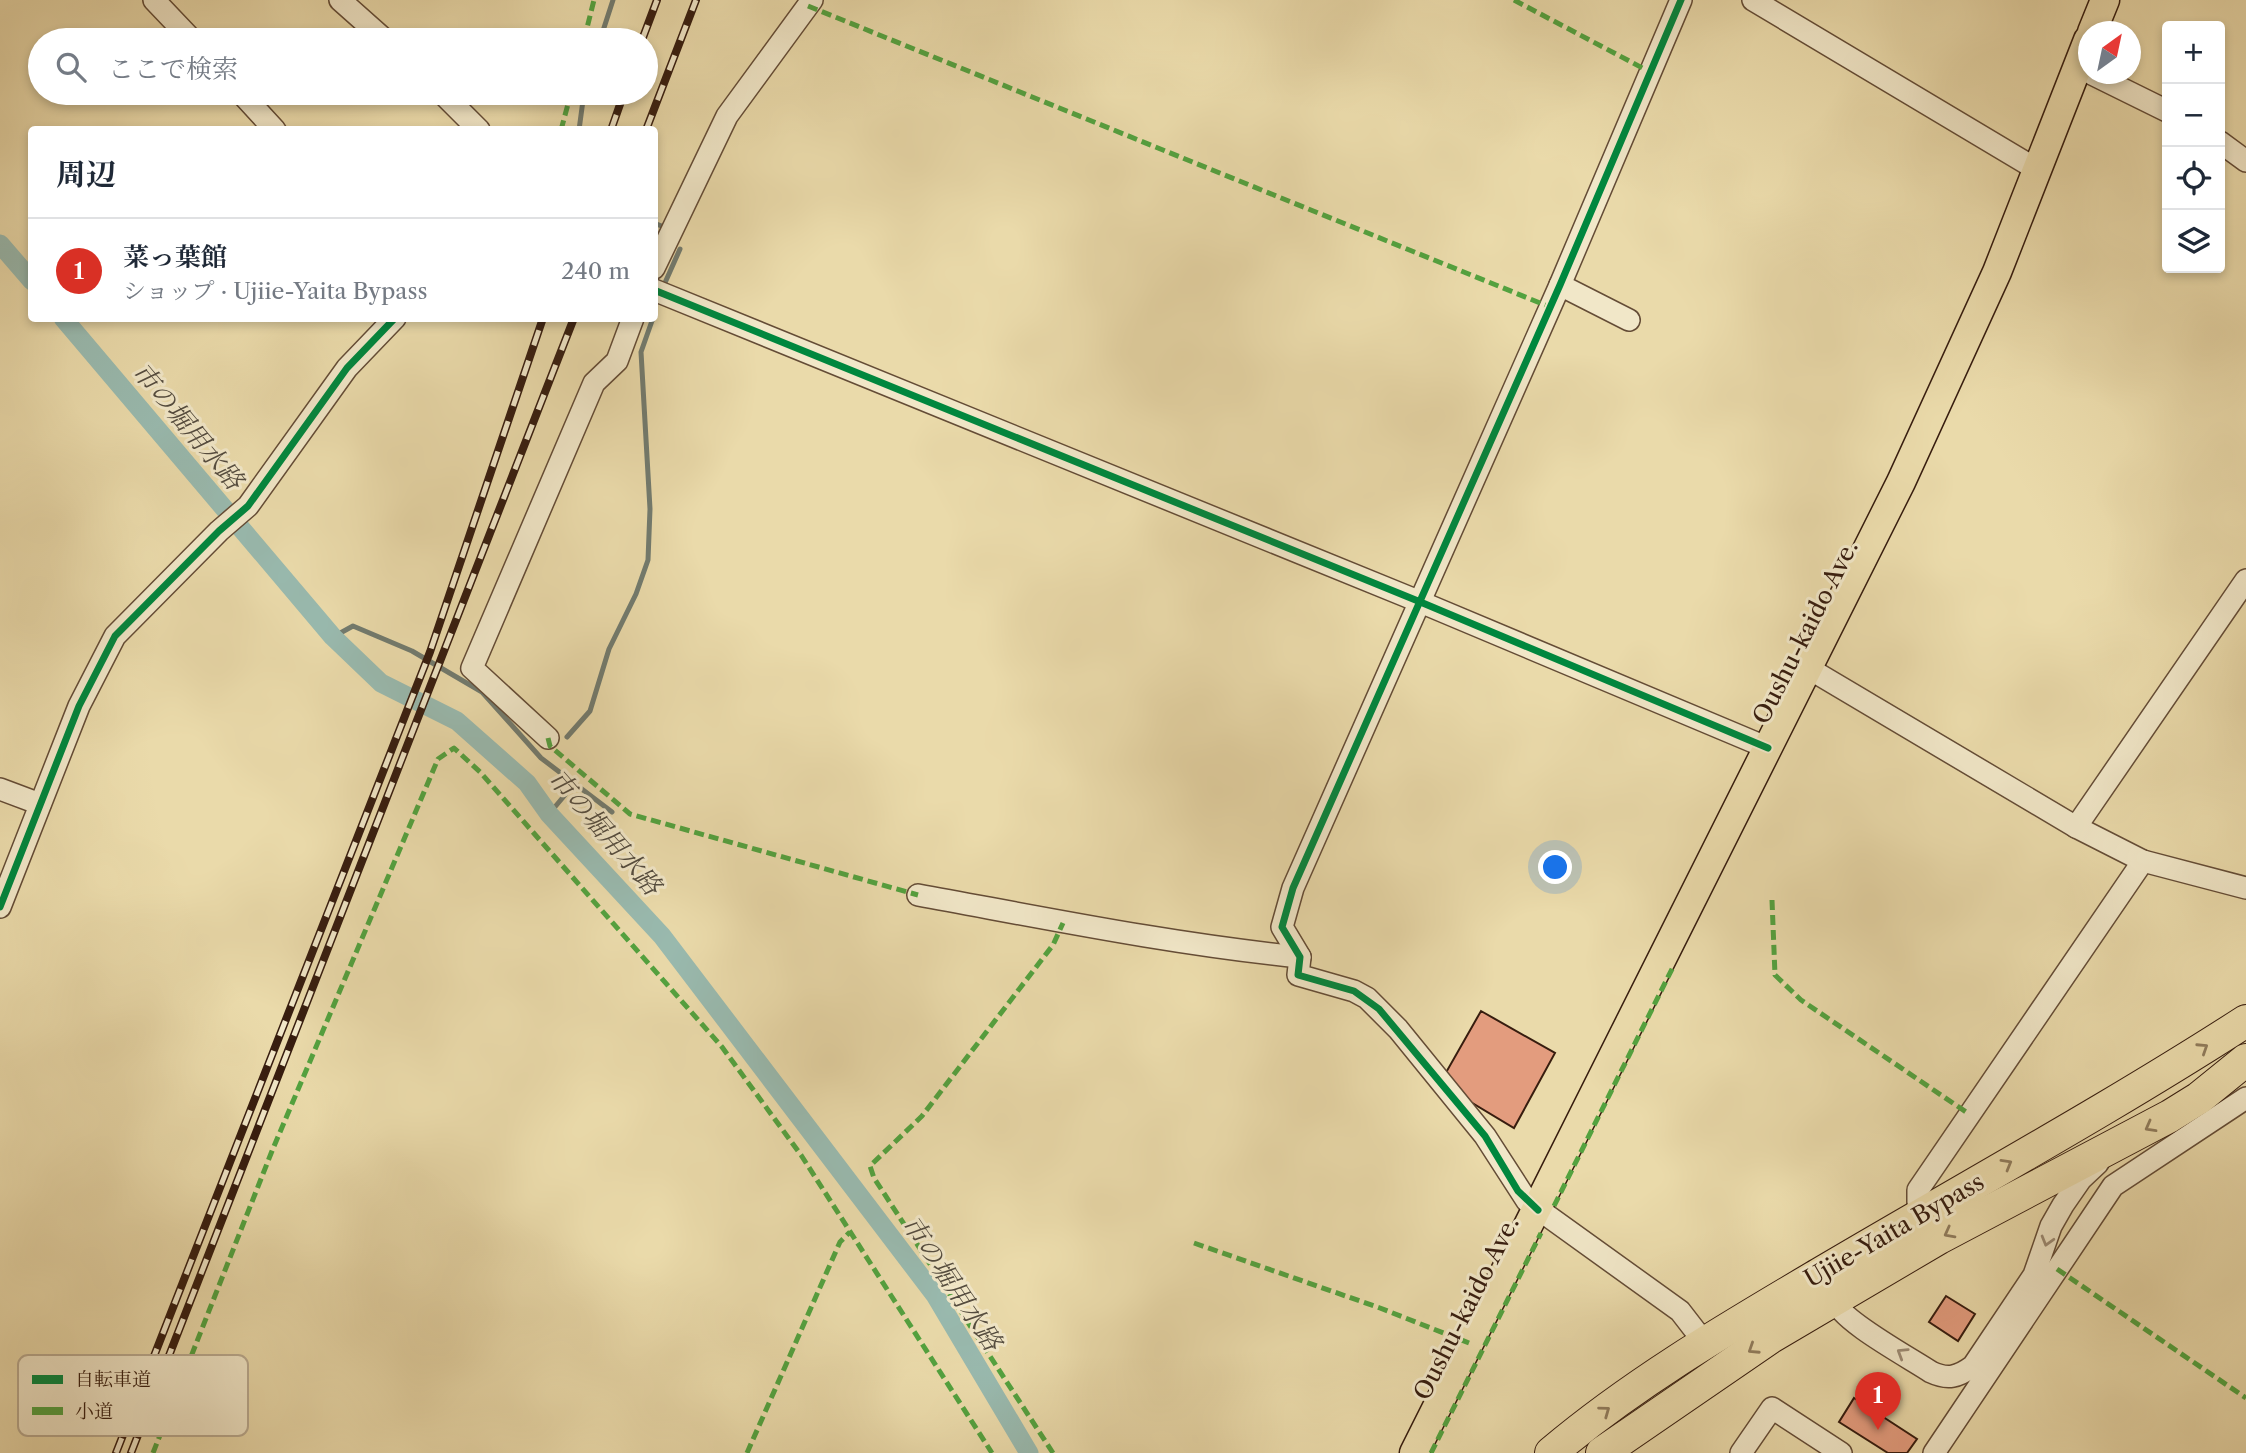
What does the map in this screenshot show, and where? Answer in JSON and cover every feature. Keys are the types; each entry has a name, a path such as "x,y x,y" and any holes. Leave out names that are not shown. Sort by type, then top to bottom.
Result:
{"highway":[{"name":"Ujiie-Yaita Bypass","path":"1551,1453 1588,1423 1704,1342 1922,1213 2088,1120 2246,1021"},
{"name":"Ujiie-Yaita Bypass","path":"1602,1453 1738,1358 1939,1238 2199,1098 2246,1060"}],"main road":[{"path":"2096,21 2105,0"},
{"name":"Oushu-kaido Ave.","path":"1414,1453 1808,668 1962,350 1997,272 2036,169 2079,84"}],"street":[{"path":"154,0 180,28"},
{"path":"340,0 371,28"},
{"path":"658,260 727,116 812,0"},
{"path":"1681,0 1560,285 1293,888 1282,927 1300,957 1298,975 1354,990 1367,998 1398,1029 1485,1136 1518,1191 1538,1210 1680,1311 1704,1342"},
{"path":"1753,0 2036,169"},
{"path":"2114,84 2162,108"},
{"path":"252,105 271,126"},
{"path":"454,105 475,126"},
{"path":"2225,146 2246,161"},
{"path":"1560,285 1629,320"},
{"path":"658,292 1418,601 1768,748"},
{"path":"0,907 79,706 115,636 219,531 248,506 347,368 391,322"},
{"path":"548,738 472,668 594,383 617,360 631,322"},
{"path":"2076,827 2246,580"},
{"path":"1808,668 1924,740 2076,827 2143,861 2246,888"},
{"path":"0,789 40,804"},
{"path":"1922,1213 1918,1202 1919,1190 2143,861"},
{"path":"918,895 1114,932 1231,950 1300,957"},
{"path":"1934,1453 2113,1186 2246,1098"},
{"path":"1835,1300 1837,1308 1854,1321 1931,1372 1942,1377 1964,1373 1973,1366 2034,1275 2051,1226 2072,1192 2114,1146"},
{"path":"1741,1453 1772,1408 1841,1453"}],"building":[{"path":"1481,1011 1555,1053 1514,1128 1464,1098 1444,1076"},
{"path":"1946,1296 1975,1314 1958,1341 1929,1322"},
{"path":"1854,1398 1917,1439 1907,1453 1888,1453 1839,1422"}],"waterway":[{"path":"604,28 613,0"},
{"path":"580,126 582,105"},
{"path":"658,225 664,227"},
{"name":"市の堀用水路","path":"0,244 28,276"},
{"path":"664,285 680,249"},
{"name":"市の堀用水路","path":"66,322 333,637 381,683 457,721 527,783 549,814 662,936 935,1295 1029,1453"},
{"path":"567,737 590,711 609,649 636,594 648,560 650,509 641,352 652,322"},
{"path":"333,637 353,626 412,651 482,692 541,758 612,812"},
{"path":"549,814 575,783"}],"railway":[{"path":"646,28 657,0"},
{"path":"658,99 696,0"},
{"path":"612,126 620,105"},
{"path":"648,126 656,105"},
{"path":"154,1355 430,652 542,322"},
{"path":"169,1355 572,322"},
{"path":"116,1453 123,1436"},
{"path":"131,1453 138,1436"}],"marked path":[{"path":"587,28 594,0"},
{"path":"1514,0 1650,72"},
{"path":"808,6 1550,307"},
{"path":"562,126 568,105"},
{"path":"548,738 550,746 630,814 918,895"},
{"path":"192,1355 272,1151 438,759 454,748 480,772 722,1047 801,1155 992,1453"},
{"path":"1772,900 1775,975 1801,1000 1969,1114"},
{"path":"1053,1453 874,1178 870,1166 922,1116 1053,945 1063,923"},
{"path":"1554,1206 1673,967"},
{"path":"747,1453 840,1242 850,1232"},
{"path":"1431,1453 1541,1233"},
{"path":"1194,1243 1380,1308 1469,1343"},
{"path":"2057,1269 2246,1398"},
{"path":"153,1453 160,1436"}],"cycle path":[{"path":"1538,1210 1518,1191 1485,1136 1379,1009 1354,991 1298,975 1300,957 1282,927 1293,888 1560,285 1681,0"},
{"path":"658,292 1418,601 1768,748"},
{"path":"0,907 79,706 115,636 219,531 248,506 347,368 391,322"}],"place":[{"name":"菜っ葉館","path":"1878,1430"}]}
